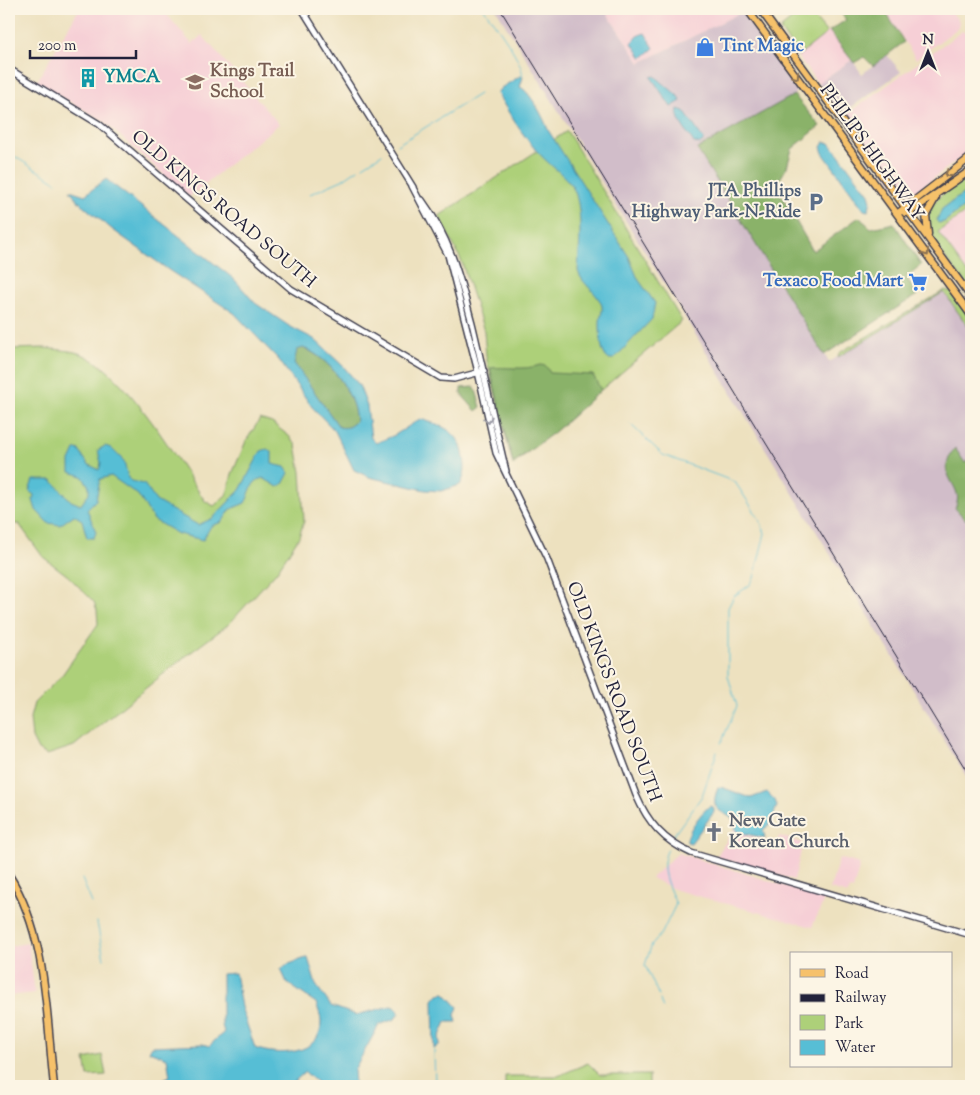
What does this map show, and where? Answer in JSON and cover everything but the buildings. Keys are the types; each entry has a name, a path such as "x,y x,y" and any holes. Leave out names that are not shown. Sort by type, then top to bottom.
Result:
{"main road":[{"name":"PHILIPS HIGHWAY","path":"747,9 971,315"},
{"name":"PHILIPS HIGHWAY","path":"760,9 971,297"},
{"path":"897,214 971,157"},
{"path":"897,214 910,212 971,170"},
{"path":"930,241 926,229 926,215 938,194"},
{"path":"948,284 958,278"},
{"path":"9,875 26,911 37,945 54,1086"}],"street":[{"path":"302,9 412,186 448,255 481,372"},
{"name":"OLD KINGS ROAD SOUTH","path":"9,68 99,124 291,289 441,378 454,379 481,372 491,436 502,468 551,568 645,816 659,833 670,842 691,853 971,935"}],"shaded area":[{"path":"79,9 162,9 192,44 202,35 279,124 189,197 102,120 36,83"},
{"path":"496,9 604,9 640,63 744,11 799,84 794,95 697,150 829,362 944,292 971,331 971,629 969,630 971,635 971,784"},
{"path":"604,9 742,9 744,11 640,63"},
{"path":"884,9 949,9 959,21 958,28 916,59"},
{"path":"829,31 852,60 818,83 797,56"},
{"path":"962,31 966,32 971,40 971,150 906,199 852,130 846,115"},
{"path":"887,55 901,72 843,113 839,112 818,83 852,60 862,74"},
{"path":"971,210 971,278 937,232"},
{"path":"735,828 737,832 777,844 779,836 803,843 794,880 716,857"},
{"path":"678,853 825,898 812,927 676,890 651,878"},
{"path":"839,858 860,864 853,890 849,889 848,894 830,889"},
{"path":"28,943 35,993 9,996 9,946"}],"green space":[{"path":"805,9 827,33 798,56 780,29"},
{"path":"838,9 884,9 904,42 873,66 864,57 854,63 829,31 846,20"},
{"path":"794,95 820,126 792,149 787,167 776,186 813,251 859,217 871,228 894,223 921,265 906,277 917,295 824,355 697,149"},
{"path":"567,131 682,321 513,465 486,357 484,331 461,260 439,216"},
{"path":"971,173 971,188 942,209 944,222 971,202 971,208 938,232 971,278 971,290 938,246 931,233 928,221 930,209 937,199"},
{"path":"945,290 954,295 962,306 969,320 971,331 944,292 838,357 839,353"},
{"path":"45,348 82,354 102,367 119,382 151,421 205,501 214,506 227,494 232,474 246,441 260,419 272,423 289,436 296,445 301,472 304,521 299,537 277,571 229,624 182,659 74,746 47,755 38,750 32,738 30,718 34,703 62,675 98,624 97,610 94,602 68,576 43,557 19,524 9,524 9,349"},
{"path":"303,348 322,360 339,378 351,399 354,410 356,421 351,426 339,427 293,362 297,349"},
{"path":"540,365 546,366 550,373 593,375 601,390 556,431 513,463 490,368 527,368"},
{"path":"475,387 481,407 476,411 461,394 461,388"},
{"path":"955,448 965,463 971,459 971,521 965,519 955,508 958,500 957,493 948,474 947,467 949,458"},
{"path":"102,1055 106,1075 88,1076 85,1059"},
{"path":"588,1063 600,1075 649,1075 649,1086 505,1086 505,1076 558,1076"}],"water":[{"path":"645,33 654,48 642,58 632,43 639,35"},
{"path":"520,76 523,77 520,87 537,106 548,130 629,257 638,279 655,303 652,319 614,359 608,359 603,352 600,337 602,306 600,301 578,271 580,223 578,204 572,186 528,141 497,93 501,88"},
{"path":"655,76 678,96 681,101 671,107 651,77"},
{"path":"678,109 684,111 704,140 701,144 694,143 683,127"},
{"path":"824,142 830,143 869,194 871,201 868,211 864,210 823,153 821,147"},
{"path":"106,179 234,279 255,303 289,326 314,339 343,366 359,385 367,406 371,438 376,443 395,435 420,419 449,431 459,442 464,458 465,472 460,485 441,491 425,490 369,477 354,470 335,431 312,407 279,360 234,313 170,271 113,230 81,204 70,190 85,195","holes":["303,348 322,359 339,377 351,399 356,421 349,427 339,427 294,363 297,350"]},
{"path":"971,188 971,202 944,222 938,223 937,220 942,209"},
{"path":"105,446 111,448 124,461 128,478 131,481 144,484 156,501 198,525 213,518 240,490 261,451 267,449 272,452 272,464 285,467 289,473 283,484 278,487 263,478 256,482 251,488 245,503 231,509 222,522 211,526 203,540 178,534 154,520 138,495 111,476 100,479 96,500 87,509 96,532 94,538 87,538 82,520 74,515 60,525 48,523 36,510 33,500 34,495 29,491 33,480 52,480 71,501 81,505 89,493 89,486 82,476 70,472 70,461 75,450 78,449 88,464 99,470 101,463 98,450"},
{"path":"721,787 751,798 767,792 775,800 777,806 770,824 763,830 765,838 737,832 735,828 737,823 716,807 715,796 718,788"},
{"path":"710,806 714,808 714,812 691,843 687,842 695,822"},
{"path":"308,958 316,985 331,1006 356,1015 391,1006 396,1008 399,1013 395,1019 379,1025 354,1070 355,1086 321,1086 305,1072 289,1086 227,1086 199,1080 193,1086 143,1086 144,1079 157,1082 170,1076 167,1058 149,1051 152,1046 203,1044 209,1046 224,1032 222,1025 222,974 235,973 241,1007 255,1048 275,1052 297,1051 314,1041 319,1033 321,1022 316,1003 287,983 281,969 286,965"},
{"path":"445,993 458,1007 455,1015 457,1022 446,1022 439,1038 440,1044 434,1049 433,1000 438,994"}],"waterway":[{"path":"484,9 514,53 522,71 522,77"},
{"path":"397,145 479,94"},
{"path":"9,153 56,182"},
{"path":"363,166 382,154"},
{"path":"310,194 342,180 358,169"},
{"path":"630,424 663,455 735,482 760,520 765,533 754,578 750,585 734,596 728,608 728,676 737,706 721,743"},
{"path":"673,836 702,796 717,752"},
{"path":"659,996 645,965 652,944 662,933 676,904 664,870 665,856 668,849"},
{"path":"82,879 92,903"},
{"path":"97,922 104,959"},
{"path":"660,1000 663,1008"},
{"path":"434,1049 435,1086"}],"railway":[{"path":"500,9 971,778"}],"place":[{"name":"Tint Magic","path":"705,47"},
{"name":"YMCA","path":"88,78"},
{"name":"Kings Trail School","path":"195,82"},
{"name":"JTA Phillips Highway Park-N-Ride","path":"816,202"},
{"name":"Texaco Food Mart","path":"918,282"},
{"name":"New Gate Korean Church","path":"714,832"}]}
